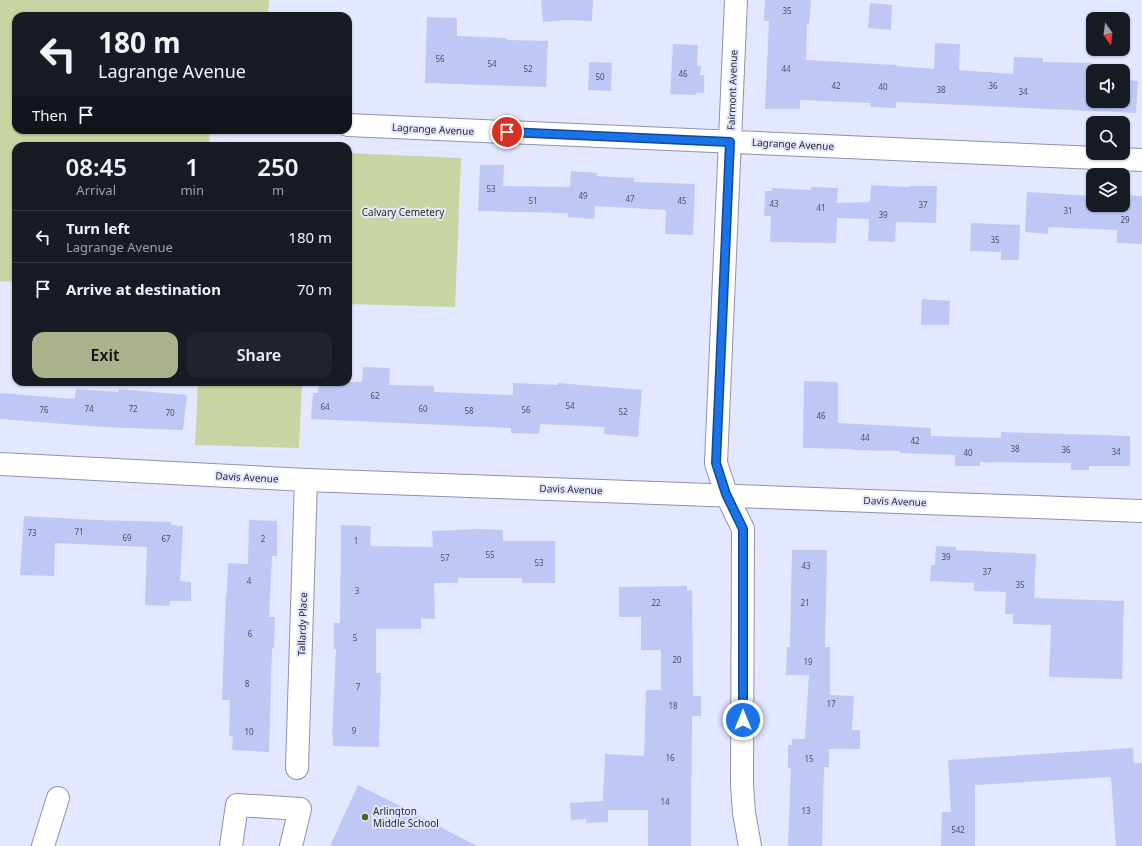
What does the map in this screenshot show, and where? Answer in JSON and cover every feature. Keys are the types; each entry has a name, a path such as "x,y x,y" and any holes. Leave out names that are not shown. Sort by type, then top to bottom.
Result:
{"street":[{"name":"Fairmont Avenue","path":"736,0 716,463 726,494 743,529 742,784 744,813 750,846"},
{"name":"Lagrange Avenue","path":"352,125 1142,160"},
{"name":"Davis Avenue","path":"0,464 306,480 726,494 1142,511"},
{"name":"Tallardy Place","path":"297,768 306,480"},
{"path":"43,846 58,798"},
{"path":"231,846 237,805 300,809 291,846"}],"green space":[{"path":"0,0 269,0 268,12 12,12 12,134 210,134 209,142 12,142 12,282 0,281"},
{"name":"Calvary Cemetery","path":"352,153 461,158 455,307 352,304"},
{"path":"198,386 302,386 299,448 195,445"}],"building":[{"path":"541,0 593,0 592,21 567,20 543,22"},
{"path":"765,0 811,0 809,24 807,23 806,60 897,65 934,69 935,43 960,44 959,70 1013,74 1014,57 1043,58 1043,62 1092,63 1086,64 1086,108 1130,108 1130,80 1138,81 1136,113 896,102 896,108 870,107 870,103 800,100 800,109 765,109 769,21 764,21"},
{"path":"870,3 892,5 891,30 868,28"},
{"path":"427,17 457,18 457,36 507,38 507,40 548,41 546,87 425,83"},
{"path":"673,44 698,45 697,66 701,66 700,75 704,75 704,93 696,93 696,95 670,94"},
{"path":"589,62 612,63 611,91 588,90"},
{"path":"480,165 504,165 503,186 570,187 571,171 597,173 597,176 634,178 634,182 695,184 693,235 665,234 666,210 595,206 594,219 568,217 568,213 478,211"},
{"path":"871,185 909,187 937,186 936,223 896,222 895,242 868,241 869,219 837,218 836,243 770,242 771,216 764,216 765,191 772,191 772,188 811,190 811,187 838,188 837,203 870,202"},
{"path":"1027,192 1086,196 1086,212 1130,212 1130,195 1142,196 1142,244 1117,243 1117,230 1048,227 1048,234 1025,232"},
{"path":"971,223 1020,225 1019,260 1001,260 1001,252 970,251"},
{"path":"922,299 950,301 949,325 921,325"},
{"path":"363,367 390,368 389,385 434,386 434,392 513,395 513,383 558,385 558,383 642,390 638,437 604,434 605,427 540,424 539,434 511,433 511,428 311,419 313,393 318,393 319,386 352,386 352,382 362,382"},
{"path":"804,381 838,382 838,423 931,428 931,436 1001,438 1001,432 1130,436 1130,466 1089,466 1089,470 1071,470 1071,463 980,462 980,466 955,466 955,455 900,453 900,451 803,448"},
{"path":"76,389 118,392 119,389 187,395 183,430 103,427 0,419 0,393 75,399"},
{"path":"24,516 171,522 171,525 183,526 180,581 191,582 191,601 170,601 169,606 145,605 147,547 55,543 54,576 20,575"},
{"path":"249,520 277,521 277,556 272,556 269,617 275,617 274,648 272,648 269,752 232,750 233,736 229,736 230,700 222,700 228,563 248,564"},
{"path":"341,525 371,526 370,546 433,547 432,531 478,529 503,530 503,541 555,541 555,583 522,583 522,578 458,578 458,583 434,583 435,619 421,618 421,629 376,629 376,673 381,673 379,747 333,746 332,736 336,649 334,649 334,623 340,623"},
{"path":"936,546 956,547 956,550 1036,554 1034,598 1124,601 1122,679 1049,677 1051,625 1013,624 1013,614 1005,614 1006,592 974,591 974,583 930,581 931,565 935,565"},
{"path":"792,550 827,550 825,647 830,647 830,695 854,696 852,730 860,730 860,749 829,749 829,767 824,767 822,846 788,846 791,768 788,768 788,745 792,745 792,739 805,739 809,675 786,675 787,647 790,647"},
{"path":"687,586 687,591 692,590 693,696 701,696 701,716 692,716 691,846 648,846 648,810 608,810 608,822 586,823 586,819 571,820 570,803 603,801 605,754 644,756 646,690 661,690 661,650 641,650 641,617 619,617 619,587"},
{"path":"1133,748 1134,763 1142,763 1142,846 1116,846 1111,777 975,785 975,846 941,846 942,812 951,812 948,760"},
{"path":"358,785 390,801 477,846 330,846"}],"place":[{"name":"Arlington Middle School","path":"365,817"}],"route":[{"path":"507,132 730,142 716,463 726,494 743,529 743,720"}]}
